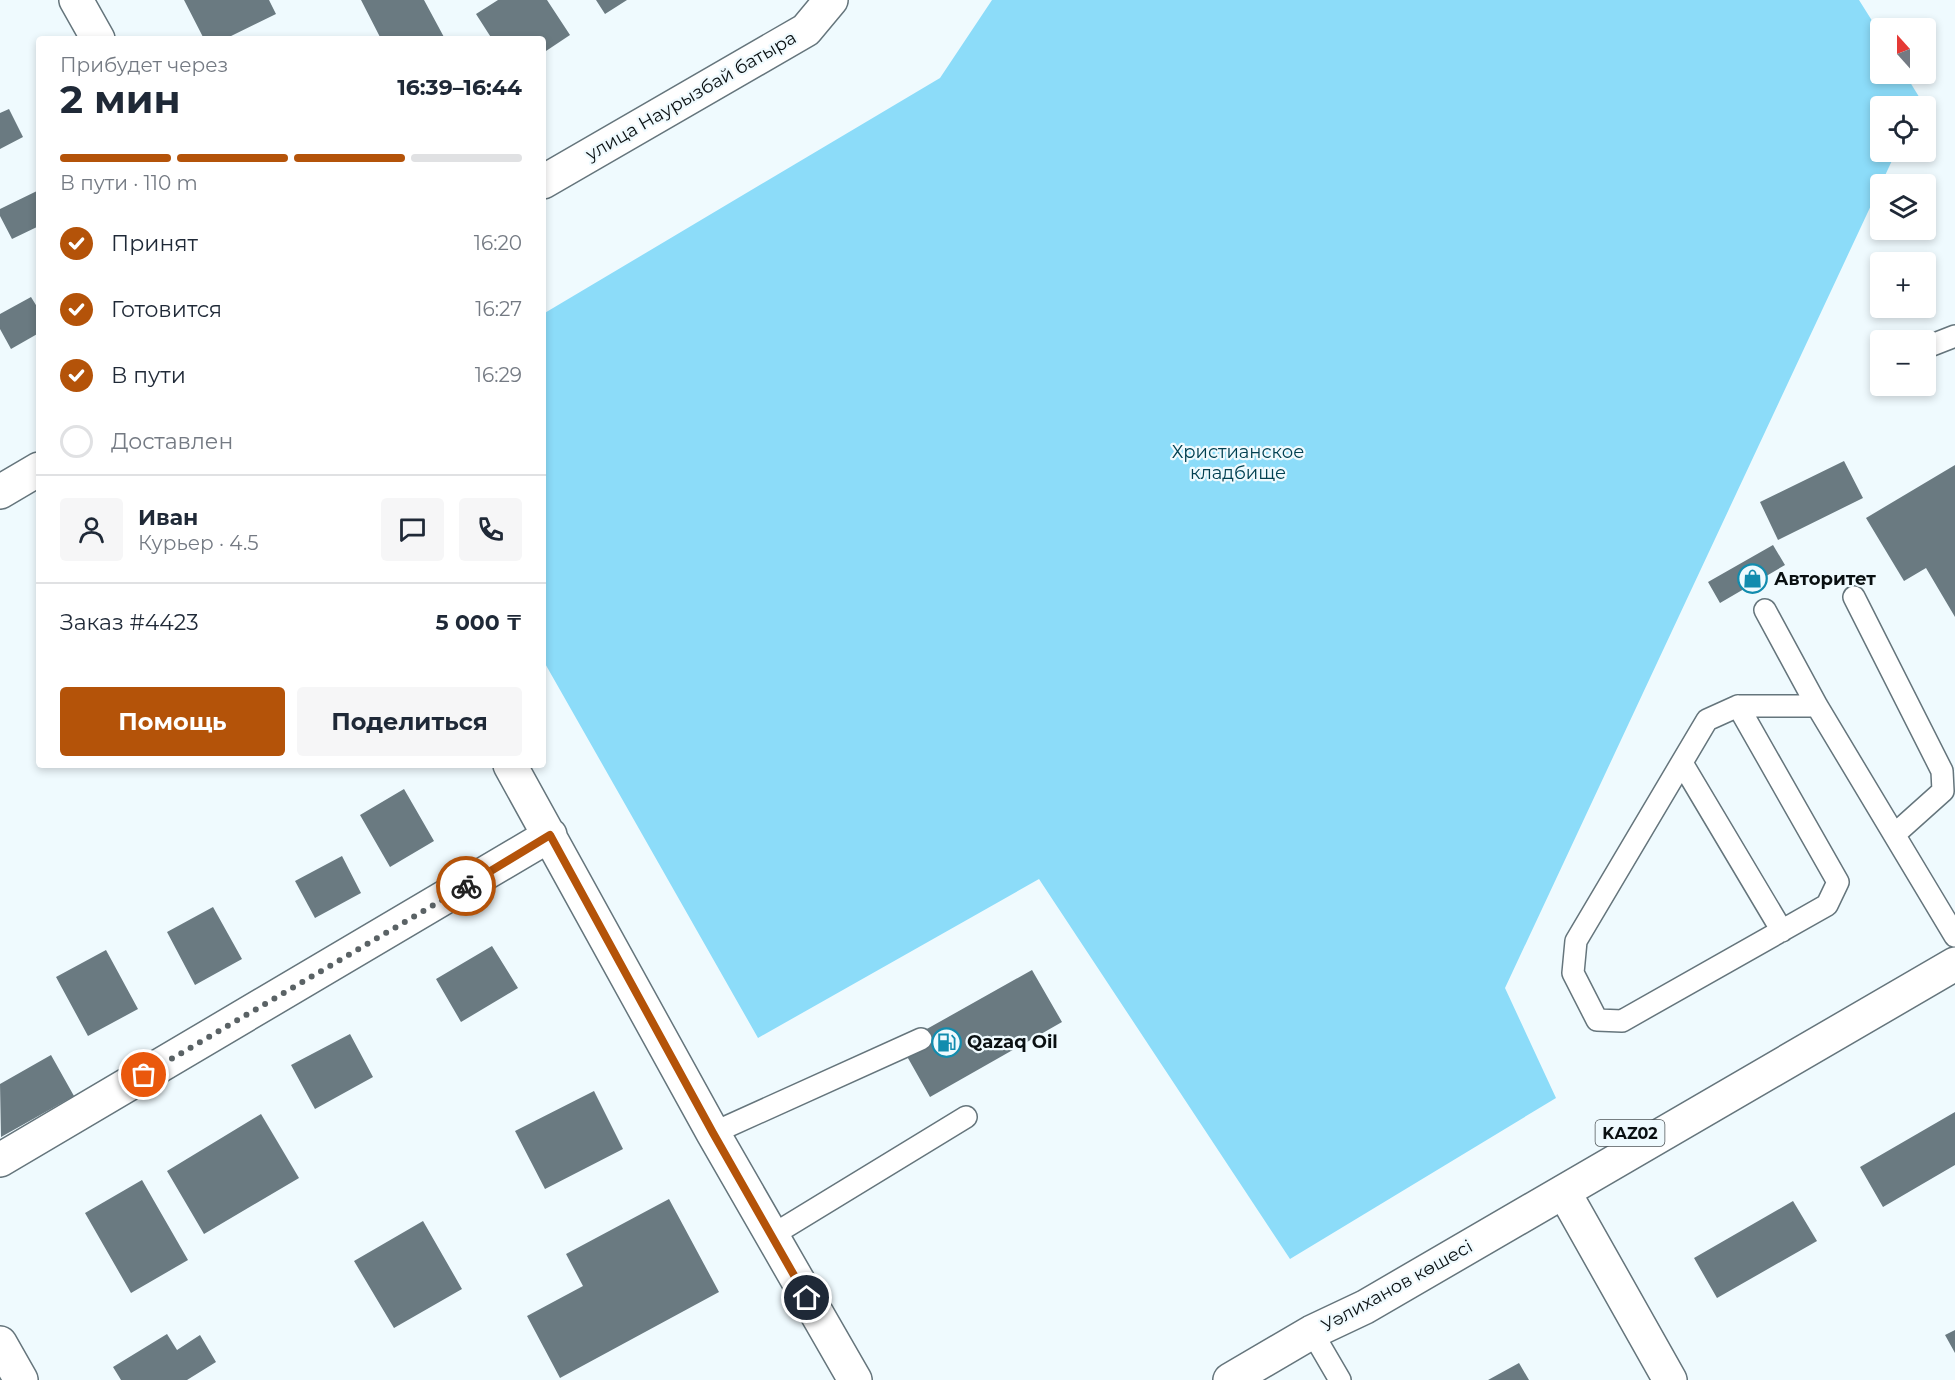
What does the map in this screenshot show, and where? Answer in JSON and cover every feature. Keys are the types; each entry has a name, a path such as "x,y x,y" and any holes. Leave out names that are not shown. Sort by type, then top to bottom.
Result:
{"main road":[{"path":"76,0 96,36"},
{"name":"улица Наурызбай батыра","path":"546,180 806,30 831,0"},
{"path":"0,492 36,471"},
{"path":"512,768 713,1133 855,1380"},
{"path":"0,1160 550,835"},
{"name":"KАZ02","path":"1312,1332 1359,1290 1955,945"},
{"name":"KАZ02","path":"1564,1192 1955,964"},
{"path":"1564,1192 1670,1380"},
{"name":"Уәлиханов көшесі","path":"1230,1380 1312,1332 1365,1307 1564,1192"},
{"path":"0,1343 21,1380"}],"lane":[{"path":"1936,343 1955,336"},
{"path":"1854,597 1942,771 1943,791 1895,834"},
{"path":"1765,610 1817,706 1955,936"},
{"path":"1738,706 1838,882 1827,905 1782,931 1622,1021 1597,1020 1573,973 1576,941 1707,720 1738,706 1817,706"},
{"path":"1682,763 1782,931"},
{"path":"713,1133 921,1039"},
{"path":"771,1236 966,1116"},
{"path":"1312,1332 1340,1380"}],"green space":[{"name":"Христианское кладбище","path":"992,0 1859,0 1870,18 1870,84 1911,84 1919,96 1870,96 1870,162 1891,162 1886,174 1870,174 1870,208 1505,988 1556,1098 1290,1259 1039,879 758,1038 546,665 546,312 940,78"}],"building":[{"path":"184,0 269,0 276,14 231,36 202,36"},
{"path":"361,0 424,0 443,36 379,36"},
{"path":"498,0 547,0 570,35 546,51 546,36 490,36 476,14"},
{"path":"596,0 627,0 605,14"},
{"path":"9,109 23,137 0,149 0,113"},
{"path":"36,191 36,227 12,239 0,216 0,209"},
{"path":"31,297 36,305 36,335 11,349 0,329 0,314"},
{"path":"1844,461 1863,498 1778,540 1760,502"},
{"path":"1955,465 1955,617 1926,568 1904,581 1866,518"},
{"path":"1773,545 1785,565 1720,603 1708,582"},
{"path":"404,789 434,841 390,867 360,815"},
{"path":"342,856 361,893 315,918 295,881"},
{"path":"213,907 242,959 195,985 167,932"},
{"path":"492,946 518,988 461,1022 436,979"},
{"path":"106,950 138,1009 88,1036 56,977"},
{"path":"1032,970 1062,1022 930,1097 900,1044"},
{"path":"350,1034 373,1077 315,1109 291,1065"},
{"path":"51,1055 74,1096 1,1137 0,1084"},
{"path":"594,1091 623,1149 545,1189 515,1131"},
{"path":"1955,1112 1955,1165 1883,1207 1860,1167"},
{"path":"261,1114 299,1178 204,1234 167,1171"},
{"path":"142,1180 188,1260 131,1293 85,1213"},
{"path":"669,1199 719,1292 560,1378 527,1316 583,1286 566,1254"},
{"path":"1793,1201 1817,1241 1717,1298 1694,1258"},
{"path":"423,1221 462,1289 394,1328 354,1261"},
{"path":"1955,1330 1955,1353 1945,1335"},
{"path":"167,1334 177,1350 200,1335 216,1362 187,1380 121,1380 113,1367"},
{"path":"1519,1363 1529,1380 1488,1380"}],"way so far":[{"path":"144,1075 466,886"}],"place":[{"name":"Авторитет","path":"1753,579"},
{"name":"Qazaq Oil","path":"946,1042"}],"route":[{"path":"466,886 550,835 713,1133 807,1298"}]}
